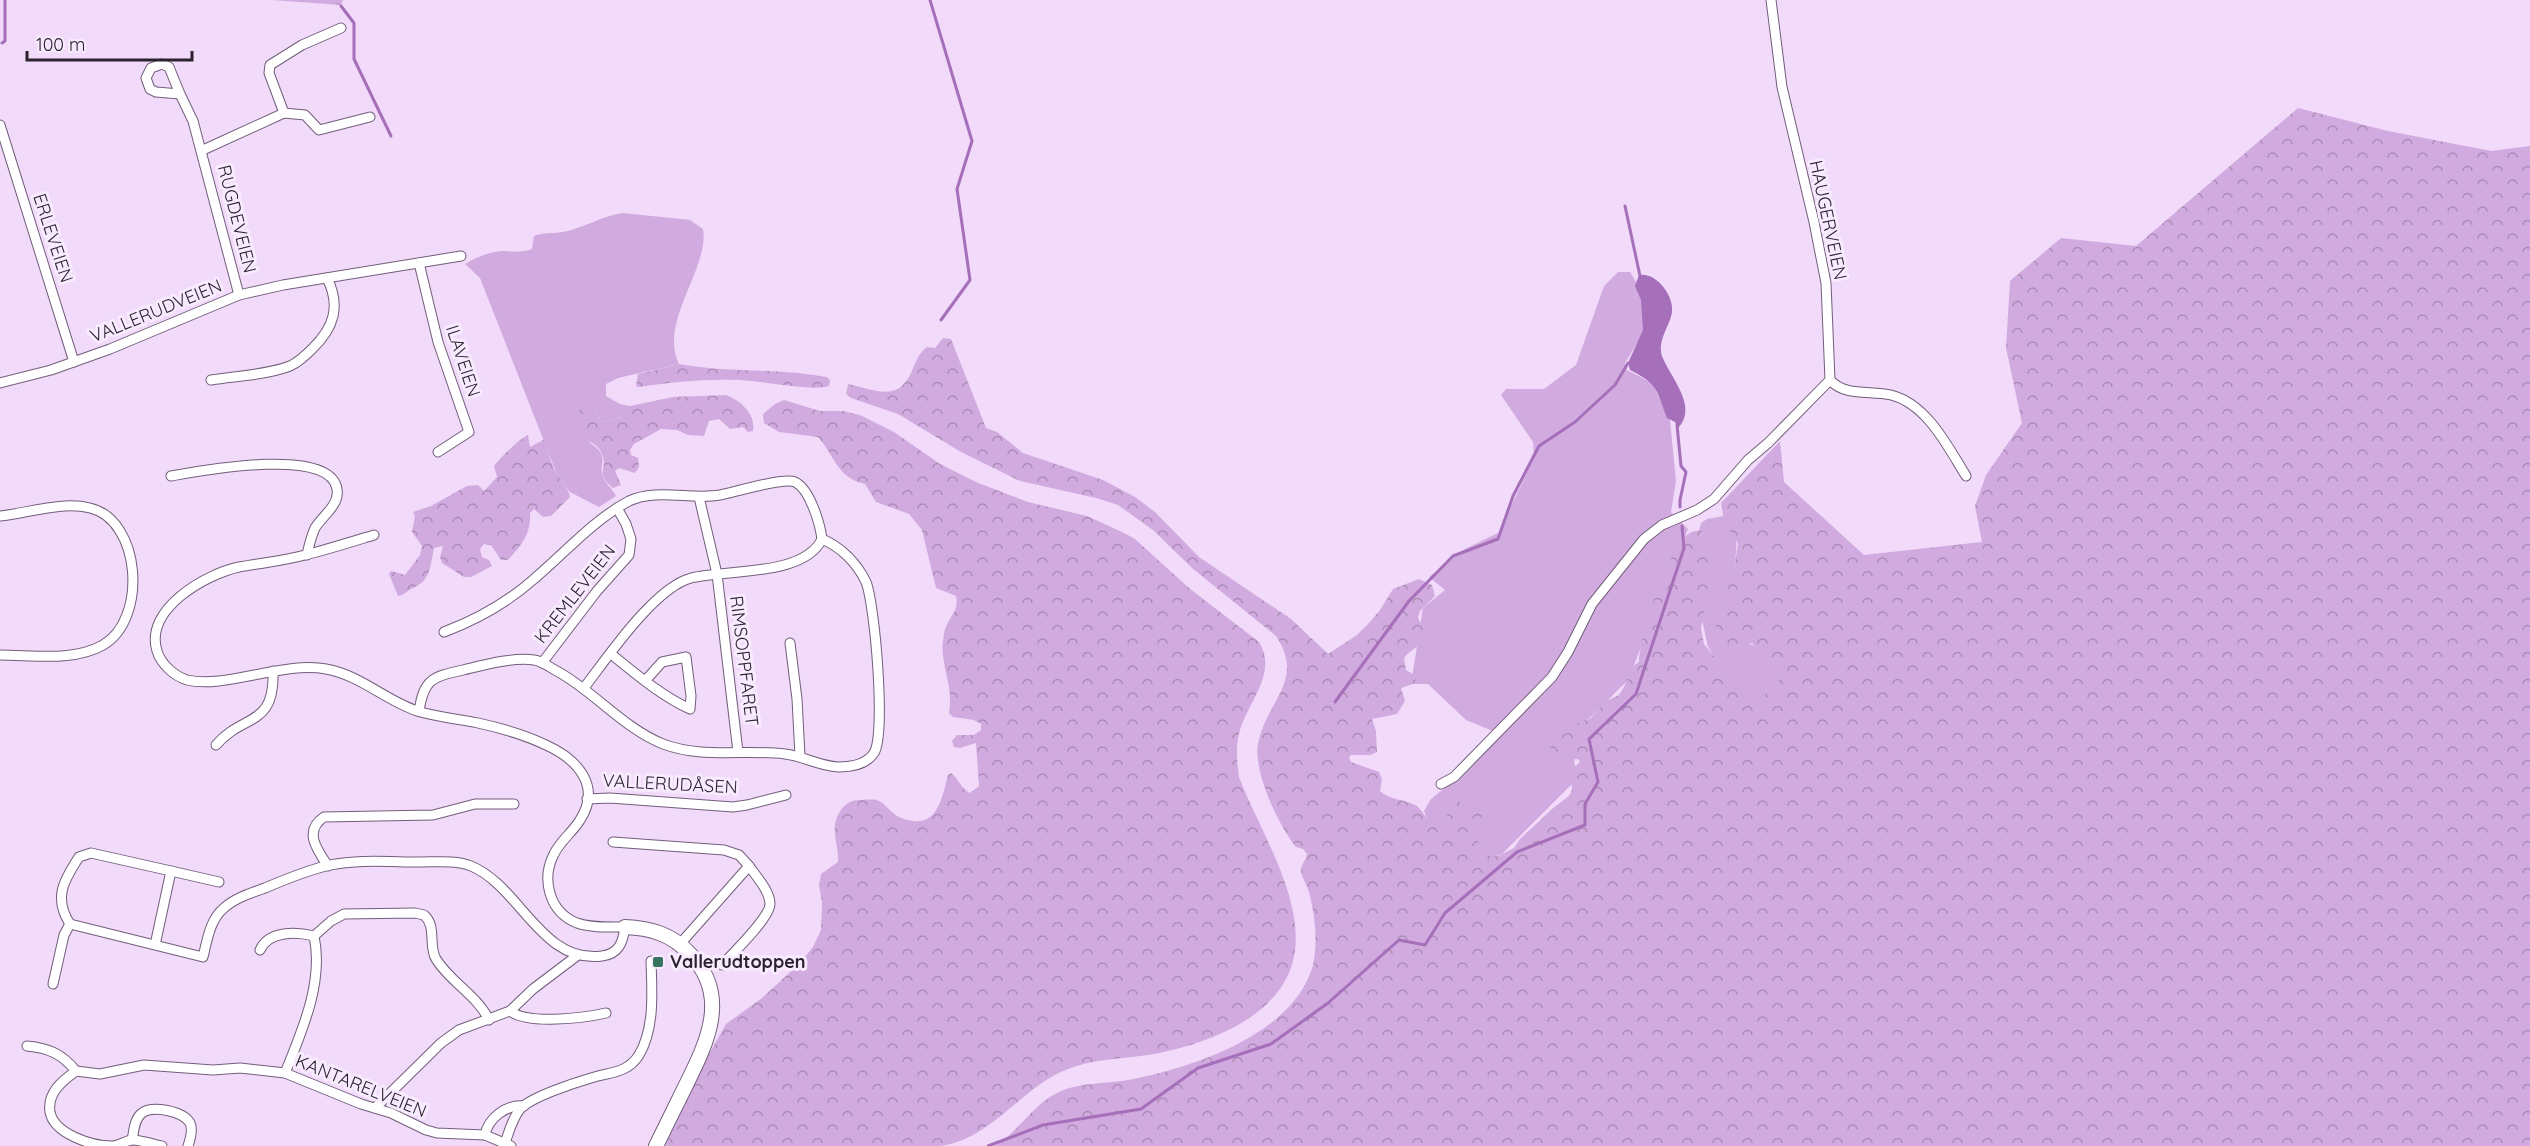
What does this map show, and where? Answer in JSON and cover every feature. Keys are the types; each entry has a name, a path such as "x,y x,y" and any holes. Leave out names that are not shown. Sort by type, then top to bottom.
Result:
{"street":[{"name":"HAUGERVEIEN","path":"1771,0 1782,87 1815,222 1826,283 1830,380"},
{"path":"341,28 302,45 270,64 269,73 284,112 305,115 319,130 370,117"},
{"name":"RUGDEVEIEN","path":"180,94 194,121 203,150 239,295"},
{"name":"RUGDEVEIEN","path":"203,150 284,112"},
{"name":"ERLEVEIEN","path":"0,125 74,362"},
{"name":"VALLERUDVEIEN","path":"0,383 110,349 239,295 283,285 461,256"},
{"name":"ILAVEIEN","path":"419,263 438,342 470,432 438,452"},
{"path":"211,380 278,369 303,358 320,342 334,318 336,304 327,278"},
{"path":"1442,784 1454,777 1552,677 1568,652 1592,604 1644,539 1662,525 1697,510 1714,499 1748,460 1830,380 1836,387 1845,390 1894,396 1914,408 1944,439 1966,476"},
{"path":"171,477 254,464 307,467 322,471 334,480 337,499 310,538 307,555"},
{"name":"KREMLEVEIEN","path":"444,632 469,622 512,596 588,529 617,508 645,496 699,497 744,490 780,481 793,481 806,493 817,519 822,539"},
{"name":"RIMSOPPFARET","path":"699,497 717,574 738,752"},
{"path":"0,516 72,506 92,508 113,523 125,542 132,560 134,584 123,626 105,644 88,652 65,655 0,655"},
{"name":"KREMLEVEIEN","path":"418,711 425,686 435,677 514,661 532,660 542,663 597,591 629,555 631,539 617,508"},
{"name":"VALLERUDÅSEN","path":"374,535 307,555 238,568 209,578 177,599 157,623 157,651 169,669 186,679 205,681 307,668 338,672 418,711 496,727 556,750 570,758 581,770 586,783 587,799 582,818 552,858 548,876 549,890 558,909 572,921 596,926 654,930 680,944 694,957 705,973 712,996 712,1014 703,1049 656,1146"},
{"path":"542,663 584,688 630,724 664,744 698,752 772,752 800,756 828,765 859,764 867,761 875,751 879,733 876,664 869,591 862,574 851,560 831,543 822,539"},
{"name":"RIMSOPPFARET","path":"584,688 642,615 665,593 684,580 788,564 807,555 822,539"},
{"path":"790,643 801,742 800,756"},
{"path":"611,654 645,681 662,694 690,709 691,696 686,657 662,662 645,681"},
{"path":"216,745 231,732 259,717 266,708 272,693 273,671"},
{"name":"VALLERUDÅSEN","path":"587,799 610,798 733,807 786,795"},
{"path":"328,866 312,837 316,823 324,816 433,815 475,804 514,804"},
{"path":"613,842 724,850 739,855 749,866 768,896 770,906 764,917 722,965"},
{"path":"219,882 92,853 79,857 61,889 63,914 70,924 203,957 214,920 224,908 240,898 272,885 328,866 363,862 447,862 470,866 490,878 551,940 578,955 596,957 614,952 621,945 625,927"},
{"path":"680,944 749,866"},
{"path":"155,945 171,871"},
{"path":"260,950 262,945 273,937 296,933 314,936 337,917 350,913 424,915 430,924 435,957 481,1006 489,1020"},
{"path":"53,984 64,935 70,924"},
{"path":"285,1073 310,1004 317,954 314,936"},
{"path":"375,1108 441,1043 459,1030 510,1011 533,989 578,955"},
{"path":"485,1135 488,1125 514,1105 524,1106 588,1079 620,1071 632,1063 639,1055 648,1030 651,1003 651,961"},
{"path":"510,1011 521,1018 537,1020 606,1013"},
{"path":"27,1046 44,1047 56,1052 65,1058 76,1071 63,1080 51,1096 50,1107 54,1122 61,1130 71,1136 112,1146 132,1140 162,1146"},
{"name":"KANTARELVEIEN","path":"76,1071 100,1074 144,1065 213,1070 240,1068 285,1073 437,1133 485,1135 508,1144"},
{"path":"508,1144 515,1118 524,1106"},
{"path":"132,1140 137,1118 142,1112 157,1110 177,1114 189,1122 191,1127 188,1146"}],"green space":[{"path":"272,0 343,0 341,5"},
{"path":"2298,108 2388,131 2491,151 2530,146 2530,1146 994,1146 1048,1098 1057,1093 1083,1085 1128,1080 1181,1067 1209,1057 1263,1029 1285,1011 1302,990 1313,965 1315,947 1313,910 1301,871 1307,854 1303,849 1296,847 1275,813 1263,783 1258,756 1262,729 1286,679 1287,666 1284,652 1276,636 1192,568 1153,530 1118,505 1020,481 961,452 898,414 851,398 846,394 848,384 877,391 893,391 906,381 924,349 935,348 943,338 951,339 986,428 997,432 1023,453 1103,480 1135,497 1155,512 1199,557 1291,619 1328,654 1357,635 1369,623 1393,589 1419,579 1432,585 1435,596 1420,611 1418,617 1424,630 1423,639 1404,658 1406,670 1416,676 1415,683 1401,688 1405,701 1397,714 1372,719 1376,731 1377,752 1349,757 1351,762 1379,772 1382,779 1380,791 1415,805 1433,822 1443,819 1458,799 1463,807 1458,816 1461,819 1468,818 1474,809 1483,807 1476,832 1477,839 1490,856 1498,856 1514,848 1520,839 1569,796 1572,790 1571,770 1580,762 1578,759 1559,757 1552,751 1549,740 1557,735 1566,734 1573,725 1591,718 1606,701 1619,695 1633,666 1639,662 1644,633 1663,575 1679,544 1689,534 1701,530 1709,548 1712,580 1701,628 1704,644 1752,702 1757,703 1780,679 1783,669 1777,661 1764,656 1752,643 1734,648 1723,646 1715,622 1733,575 1738,544 1725,527 1721,503 1780,441 1784,482 1864,555 1982,542 1975,506 1986,475 2022,423 2006,348 2010,281 2061,238 2136,246"},
{"path":"623,213 690,220 703,229 703,244 675,331 674,348 679,364 618,378 606,384 606,396 620,404 630,406 620,418 604,422 599,419 596,408 590,443 601,453 602,475 616,496 599,507 570,492 558,477 480,278 465,264 492,252 529,250 532,249 534,236 571,230"},
{"path":"1618,272 1630,272 1641,290 1647,327 1625,363 1627,370 1652,383 1670,420 1676,481 1671,512 1688,529 1628,680 1592,716 1570,732 1577,779 1502,854 1490,858 1430,825 1424,811 1431,799 1458,777 1495,732 1466,720 1428,684 1411,684 1423,608 1445,590 1429,577 1465,549 1498,533 1534,458 1533,442 1501,395 1506,389 1544,389 1576,365 1604,286"},
{"path":"679,364 716,369 809,374 827,377 830,380 829,386 811,388 724,380 636,386 638,374"},
{"path":"726,395 737,401 750,414 753,431 748,432 743,427 730,429 719,419 709,421 704,436 661,429 634,444 630,450 631,455 638,458 639,467 635,473 619,468 615,471 621,485 613,488 603,475 602,454 594,444 581,436 577,423 578,411 590,402 596,408 599,419 604,422 620,418 630,406 673,397"},
{"path":"784,400 820,411 843,411 860,415 894,432 940,464 976,482 1028,502 1087,516 1122,532 1135,539 1189,588 1259,642 1264,653 1264,675 1238,736 1239,777 1288,891 1294,915 1296,939 1293,961 1285,982 1255,1014 1235,1027 1191,1045 1148,1055 1087,1063 1068,1069 1051,1077 976,1133 941,1146 665,1146 705,1061 726,1024 762,998 799,964 813,947 821,930 822,902 819,885 821,874 838,862 835,825 841,809 854,800 877,800 899,817 921,821 929,818 935,812 943,795 948,775 951,773 970,793 979,786 976,743 960,748 954,747 952,741 957,735 974,735 981,730 981,724 974,720 953,717 949,713 950,694 943,659 943,641 945,628 955,609 956,596 936,588 922,530 909,514 876,502 865,484 842,472 818,437 779,432 764,423 763,414"},
{"path":"528,435 530,447 545,439 553,467 570,497 551,516 543,517 534,509 530,513 525,539 508,560 501,560 491,545 484,544 480,549 482,557 489,560 492,566 471,577 464,577 442,563 440,557 443,546 434,548 426,578 418,586 398,596 389,574 391,571 405,575 420,555 422,546 412,532 415,516 413,512 431,506 467,486 478,485 484,491 497,477 494,466"},
{"path":"1723,516 1730,524 1736,540 1735,590 1747,643 1782,656 1796,667 1768,705 1746,704 1708,647 1701,615 1698,534 1701,523 1707,519"}],"shaded area":[{"path":"1639,275 1652,277 1663,286 1672,305 1671,317 1662,339 1661,350 1684,402 1684,420 1678,428 1675,422 1667,418 1655,388 1646,379 1630,370 1628,363 1643,330 1641,300 1635,286"}],"waterway":[{"path":"2,43 5,41 5,0"},
{"path":"930,0 972,141 957,189 970,280 941,320"},
{"path":"341,6 354,23 354,59 391,136"},
{"path":"1625,206 1640,276"},
{"path":"1335,702 1409,601 1453,556 1498,539 1513,496 1539,446 1575,422 1615,385 1630,363"},
{"path":"1677,425 1681,466 1686,472 1680,507"},
{"path":"988,1146 1043,1125 1141,1109 1198,1068 1271,1044 1328,1003 1399,940 1425,945 1445,913 1517,852 1585,825 1585,804 1598,782 1589,739 1636,694 1684,548 1682,526"}],"place":[{"name":"Vallerudtoppen","path":"658,962"}]}
